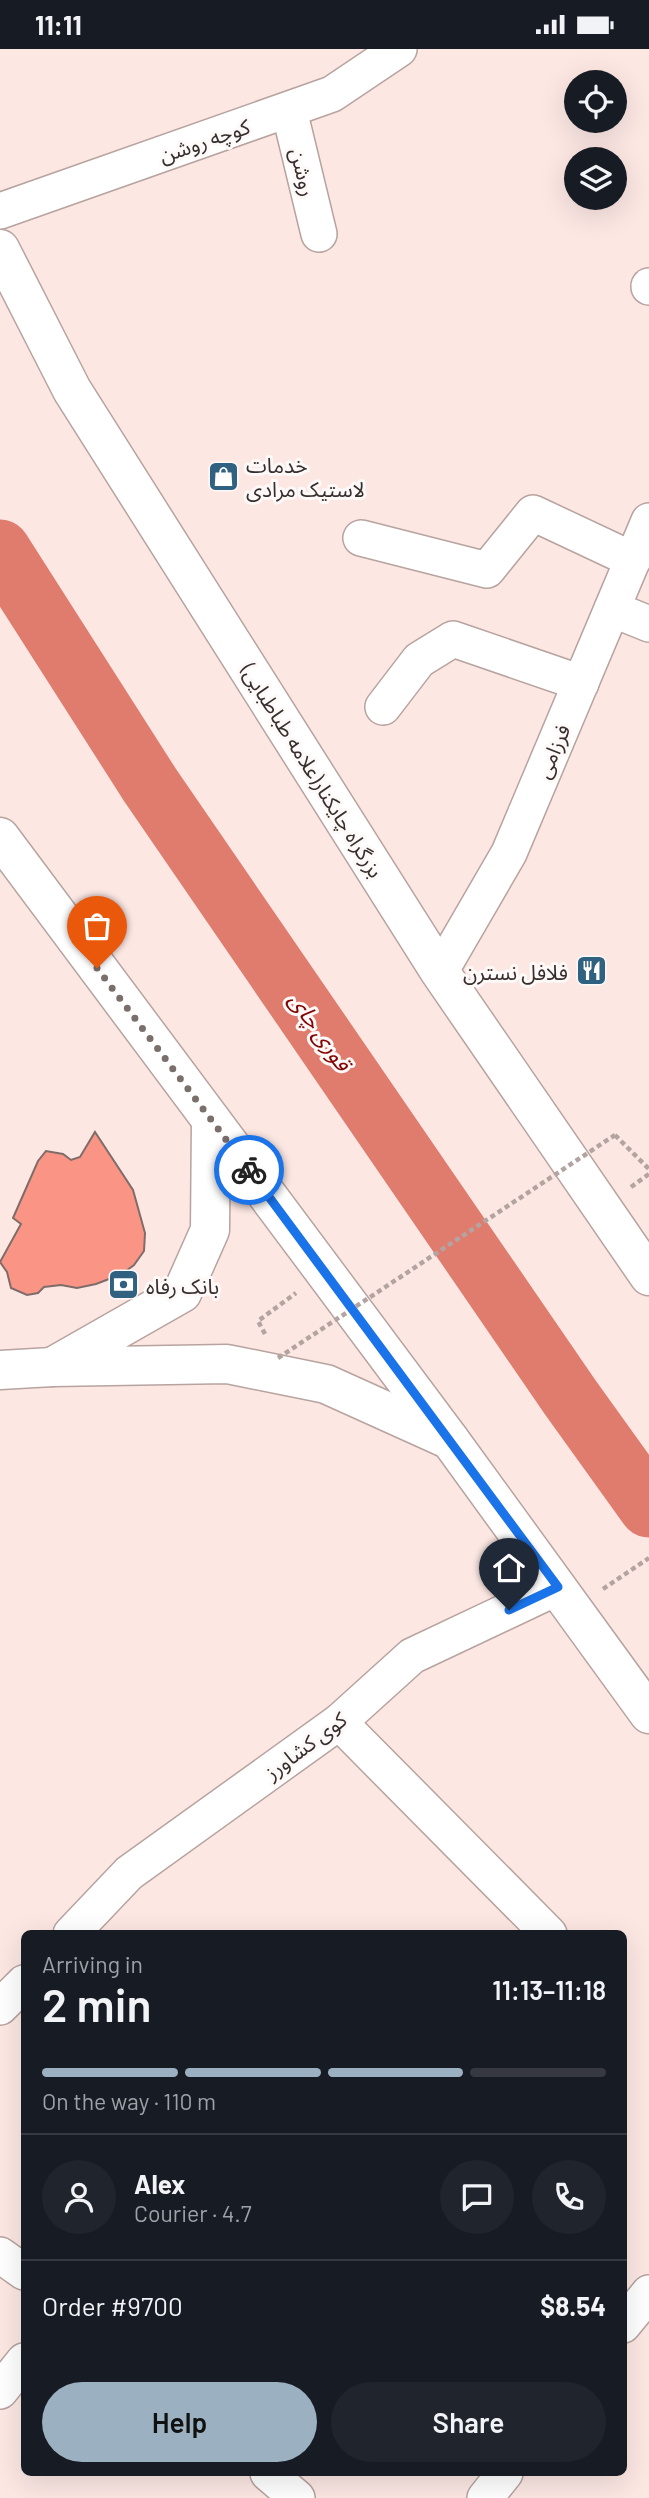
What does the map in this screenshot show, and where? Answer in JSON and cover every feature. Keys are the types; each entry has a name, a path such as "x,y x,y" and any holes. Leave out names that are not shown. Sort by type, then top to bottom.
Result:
{"main road":[{"name":"بزرگراه چایکنار(علامه طباطبایی)","path":"0,249 72,390 440,972 649,1276"},
{"path":"0,837 450,1440 649,1714"},
{"path":"52,1367 182,1293 210,1230 211,1120"},
{"path":"0,1370 227,1364 326,1384 450,1440"}],"street":[{"name":"کوچه روشن","path":"0,211 332,94 399,49"},
{"name":"روشن","path":"289,110 319,234"},
{"path":"361,538 486,569 533,513 633,560"},
{"name":"فرزامی","path":"440,972 509,853 649,521"},
{"path":"612,609 649,624"},
{"path":"383,707 419,660 453,639 581,683"},
{"name":"کوی کشاورز","path":"75,1930 129,1873 339,1722 412,1656 558,1587"},
{"path":"339,1722 545,1930"},
{"path":"0,2007 21,1986"},
{"path":"0,2255 21,2270"},
{"path":"0,2391 21,2365"},
{"path":"271,2476 297,2498"},
{"path":"485,2498 503,2476"}],"path":[{"path":"278,1358 615,1135 649,1169"},
{"path":"258,1321 325,1273"},
{"path":"610,1585 649,1558"}],"building":[{"path":"95,1132 133,1190 145,1233 144,1251 134,1265 122,1274 96,1284 77,1288 61,1285 44,1287 38,1293 27,1295 11,1288 7,1272 0,1262 21,1224 13,1218 38,1161 46,1151 63,1154 71,1160 80,1157"}],"waterway":[{"name":"قوری چای","path":"0,550 150,785 570,1397 649,1507"}],"way so far":[{"path":"97,968 249,1170"}],"place":[{"name":"خدمات لاستیک مرادی","path":"223,476"},
{"name":"فلافل نسترن","path":"591,971"},
{"name":"بانک رفاه","path":"123,1285"}],"route":[{"path":"249,1170 558,1587 509,1610"}]}
